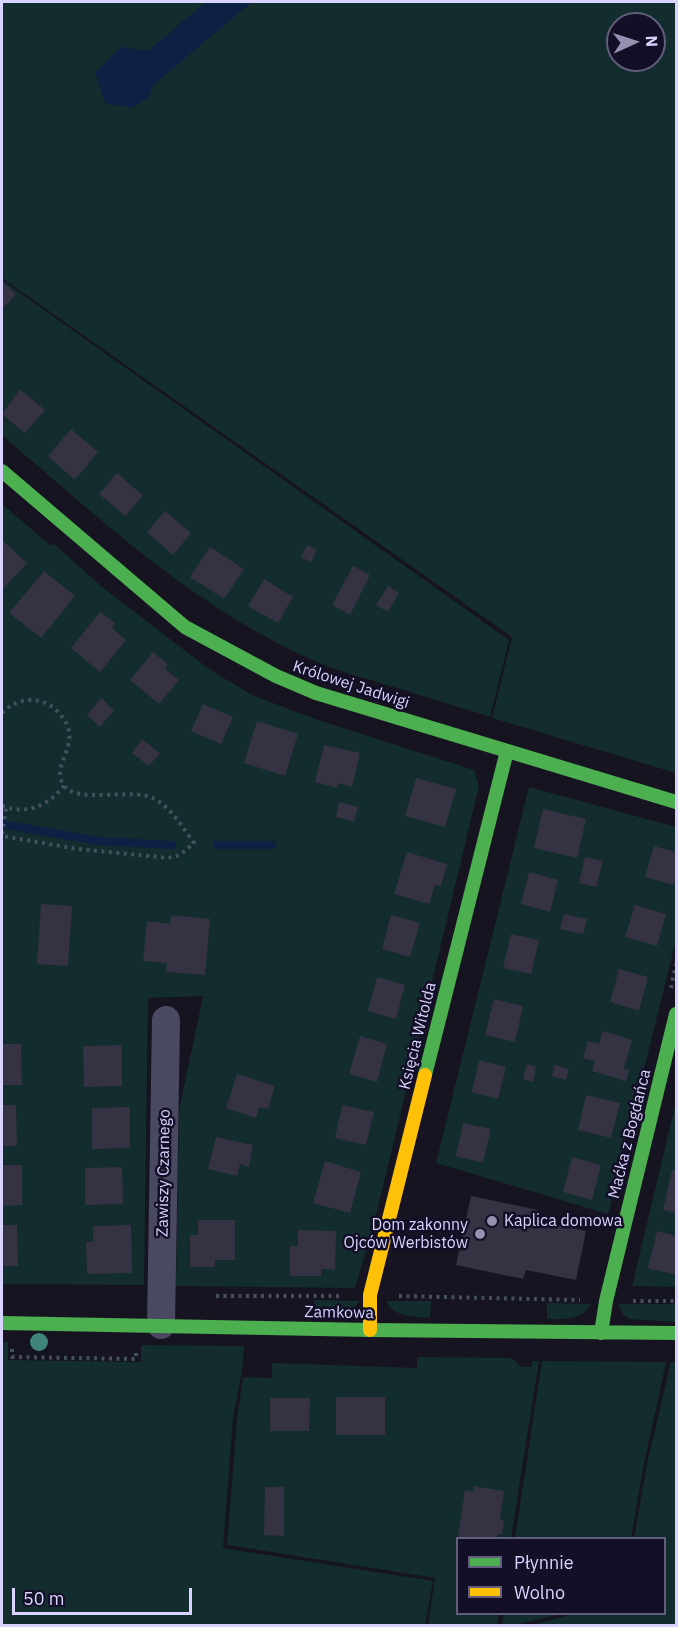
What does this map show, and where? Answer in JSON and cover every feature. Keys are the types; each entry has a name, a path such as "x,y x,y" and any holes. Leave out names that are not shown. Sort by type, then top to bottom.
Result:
{"street":[{"name":"Królowej Jadwigi","path":"2,471 185,627 276,676 316,693 676,802"},
{"name":"Księcia Witolda","path":"370,1330 370,1295 507,751"},
{"name":"Maćka z Bogdańca","path":"601,1333 606,1301 676,1014"},
{"name":"Zawiszy Czarnego","path":"161,1325 166,1020"},
{"name":"Zamkowa","path":"2,1323 676,1333"}],"path":[{"path":"2,713 12,705 33,700 44,702 54,708 68,725 70,736 60,776 64,786 73,793 83,795 126,793 140,794 154,799 166,807 194,843 180,855 168,858 78,849 2,834 4,807 23,810 35,808 51,799 64,786"},
{"path":"606,1301 676,1301"}],"green space":[{"path":"2,2 676,2 676,773 492,718 512,637 2,278"},
{"path":"2,280 509,640 490,717 324,665 279,644 235,619 154,563 2,435"},
{"path":"2,504 51,546 54,544 101,586 167,637 212,671 252,695 315,719 474,770 479,786 374,1224 355,1288 176,1286 179,1110 203,996 148,998 144,1285 2,1284"},
{"path":"529,787 676,827 676,940 608,1214 436,1163"},
{"path":"676,1102 676,1287 632,1286"},
{"path":"314,1300 359,1301 345,1314 315,1316"},
{"path":"386,1301 431,1301 430,1318 399,1313 394,1311"},
{"path":"547,1303 591,1304 583,1314 578,1316 566,1319 547,1319"},
{"path":"618,1304 676,1304 676,1322 629,1319 623,1314"},
{"path":"2,1342 8,1342 8,1360 141,1362 141,1345 244,1346 233,1419 223,1548 433,1581 425,1625 2,1625"},
{"path":"417,1357 512,1358 521,1367 531,1367 532,1361 539,1361 511,1537 456,1537 456,1615 499,1615 497,1625 428,1625 435,1578 227,1545 237,1419 243,1377 272,1378 272,1363 417,1368"},
{"path":"542,1361 666,1362 631,1537 515,1537"},
{"path":"671,1362 676,1362 676,1625 531,1625 570,1615 666,1615 666,1537 634,1537 647,1464"},
{"path":"504,1615 557,1615 515,1625 502,1625"}],"water":[{"path":"206,2 252,2 153,85 148,98 131,108 105,103 95,73 121,47 148,51"}],"building":[{"path":"3,282 16,294 3,308 2,306"},
{"path":"20,389 45,410 25,433 2,414"},
{"path":"71,429 98,452 75,480 48,456"},
{"path":"117,473 143,496 125,516 99,494"},
{"path":"165,511 191,533 173,555 147,532"},
{"path":"2,540 27,563 3,589 2,588"},
{"path":"307,545 317,550 311,562 301,557"},
{"path":"210,547 244,569 224,599 190,577"},
{"path":"353,566 370,575 350,615 332,605"},
{"path":"44,571 75,596 41,638 9,613"},
{"path":"264,579 293,597 278,623 248,606"},
{"path":"388,586 399,593 388,612 376,605"},
{"path":"100,612 115,623 112,628 126,640 100,672 71,648"},
{"path":"153,652 168,665 165,669 179,680 159,704 130,680"},
{"path":"101,698 114,710 100,727 87,715"},
{"path":"203,704 233,717 221,744 191,731"},
{"path":"257,721 298,734 285,776 244,763"},
{"path":"142,739 160,753 149,766 132,753"},
{"path":"324,745 360,753 352,787 338,783 337,788 315,782"},
{"path":"416,778 456,789 445,827 405,816"},
{"path":"339,802 358,807 354,822 336,817"},
{"path":"543,809 586,819 577,858 534,848"},
{"path":"654,846 676,852 674,885 645,877"},
{"path":"407,852 447,864 441,886 435,885 429,904 394,894"},
{"path":"585,857 603,861 596,887 579,883"},
{"path":"529,872 558,880 550,912 521,904"},
{"path":"41,904 72,906 68,966 37,964"},
{"path":"635,905 666,914 657,946 625,937"},
{"path":"564,914 587,919 583,934 560,929"},
{"path":"171,915 210,919 205,975 166,972 167,963 143,961 147,921 170,924"},
{"path":"391,915 420,923 410,957 382,949"},
{"path":"511,934 539,940 531,974 503,968"},
{"path":"619,969 648,977 639,1011 610,1002"},
{"path":"377,977 405,985 396,1019 368,1011"},
{"path":"494,999 523,1006 515,1042 485,1035"},
{"path":"603,1031 632,1040 624,1068 629,1070 626,1081 592,1071 595,1061 583,1058 588,1041 599,1044"},
{"path":"360,1036 387,1044 377,1082 349,1074"},
{"path":"2,1044 21,1044 22,1085 2,1085"},
{"path":"122,1045 122,1086 84,1087 83,1046"},
{"path":"479,1060 506,1067 498,1099 472,1092"},
{"path":"527,1064 536,1067 533,1082 523,1079"},
{"path":"555,1065 569,1069 566,1080 552,1076"},
{"path":"237,1074 275,1086 268,1109 259,1107 256,1118 226,1108"},
{"path":"586,1095 620,1103 611,1138 578,1130"},
{"path":"2,1105 16,1105 17,1146 2,1146"},
{"path":"342,1105 374,1112 366,1145 335,1138"},
{"path":"130,1107 130,1148 92,1149 92,1108"},
{"path":"463,1123 491,1129 483,1163 456,1156"},
{"path":"216,1137 253,1145 249,1167 240,1164 237,1176 208,1169"},
{"path":"572,1157 601,1165 592,1200 563,1192"},
{"path":"325,1161 361,1172 350,1213 313,1203"},
{"path":"2,1165 22,1165 22,1205 2,1206"},
{"path":"122,1167 123,1204 85,1205 85,1168"},
{"path":"672,1170 676,1171 676,1213 663,1210"},
{"path":"471,1196 538,1210 536,1220 586,1231 576,1280 526,1270 523,1279 456,1265"},
{"path":"198,1220 235,1220 235,1260 215,1260 215,1267 190,1267 190,1235 198,1235"},
{"path":"2,1225 17,1225 18,1266 2,1266"},
{"path":"131,1225 132,1273 87,1274 86,1242 93,1242 93,1226"},
{"path":"298,1230 336,1231 335,1270 321,1269 321,1276 290,1276 290,1246 298,1246"},
{"path":"657,1231 676,1236 676,1275 648,1268"},
{"path":"336,1397 385,1397 385,1435 336,1435"},
{"path":"270,1398 310,1398 309,1431 270,1431"},
{"path":"474,1486 504,1491 500,1520 504,1521 502,1535 458,1537 465,1490 473,1492"},
{"path":"265,1487 284,1487 284,1536 264,1535"}],"waterway":[{"path":"2,824 98,841 172,845"},
{"path":"217,845 272,845"}],"traffic: fast":[{"path":"2,471 185,627 276,676 316,693 676,802"},
{"path":"425,1075 507,751"},
{"path":"601,1333 606,1301 676,1014"},
{"path":"2,1323 676,1333"}],"traffic: slow":[{"path":"370,1330 370,1295 425,1075"}],"place":[{"name":"Kaplica domowa","path":"492,1221"},
{"name":"Dom zakonny Ojców Werbistów","path":"480,1234"}]}
